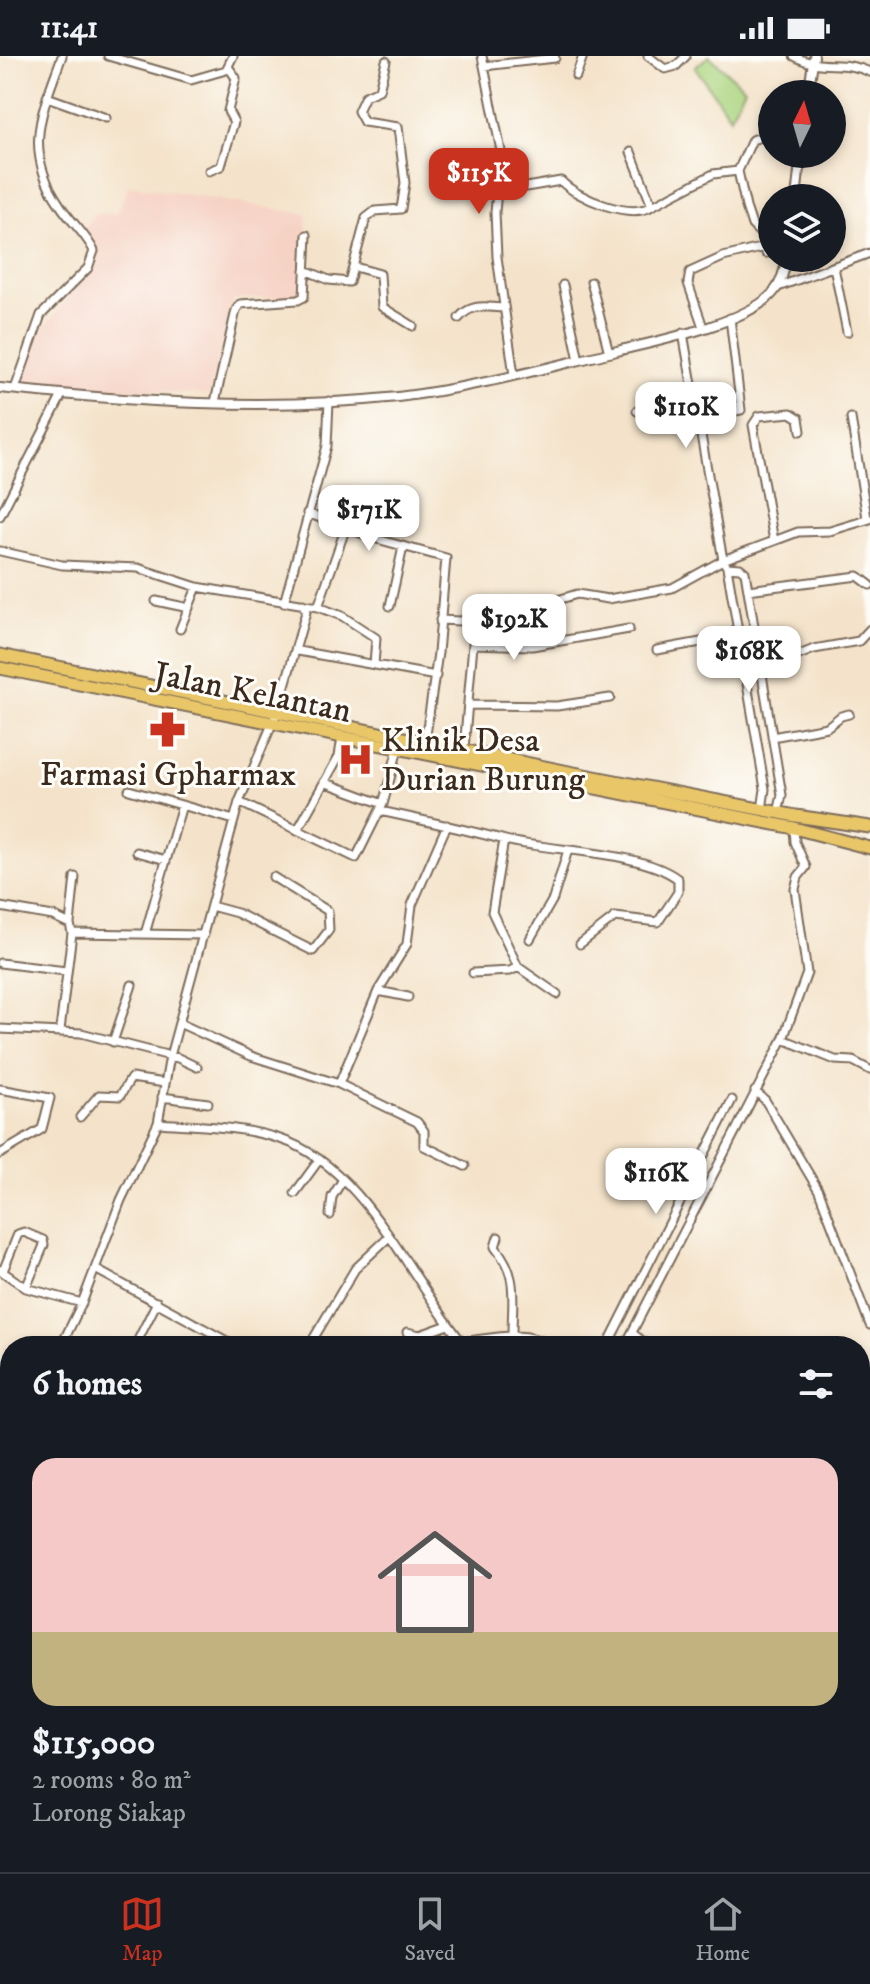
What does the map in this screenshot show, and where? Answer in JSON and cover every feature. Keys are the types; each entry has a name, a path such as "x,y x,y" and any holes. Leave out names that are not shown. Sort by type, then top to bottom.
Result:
{"highway":[{"name":"Jalan Kelantan","path":"0,655 762,810 870,827"},
{"name":"Jalan Kelantan","path":"0,668 794,828 870,848"}],"street":[{"path":"15,389 41,315 88,268 94,251 59,205 38,156 38,122 62,56"},
{"path":"108,56 191,80 229,68"},
{"path":"229,68 233,56"},
{"path":"482,56 501,151 497,192 497,257 514,375"},
{"path":"576,76 583,56"},
{"path":"648,56 665,69 676,66 686,56"},
{"path":"794,56 850,64 870,72"},
{"path":"484,66 555,58"},
{"path":"305,270 340,283 352,280 366,218 375,211 399,210 404,196 398,127 364,122 358,111 365,96 379,90 386,61"},
{"path":"209,171 221,166 234,122 228,114 236,78 229,68"},
{"path":"47,97 106,118"},
{"path":"758,138 752,140 738,171 746,207 752,225 758,231"},
{"path":"631,152 652,206"},
{"path":"497,192 561,181 592,204 637,211 713,174 738,171"},
{"path":"215,402 240,304 302,299 307,235"},
{"path":"703,327 688,283 690,272 723,257 758,252"},
{"path":"846,262 870,253"},
{"path":"355,267 380,274 382,307 413,326"},
{"path":"778,287 783,272"},
{"path":"0,388 62,395 215,402 329,401 400,396 514,375 683,333 730,318 763,302 778,287 820,272"},
{"path":"835,272 847,332"},
{"path":"591,282 609,353"},
{"path":"563,285 579,360"},
{"path":"459,318 466,309 474,307 503,308"},
{"path":"637,411 656,423 697,420 741,410 730,318"},
{"path":"683,333 765,789 762,810"},
{"path":"0,516 62,395"},
{"path":"284,603 327,446 329,401"},
{"path":"774,541 753,425 759,416 791,413 799,418 801,431"},
{"path":"440,620 477,617 490,609 532,608 577,594 608,599 672,588 774,541 803,531 830,531 868,519 851,418"},
{"path":"307,513 403,547 446,558 436,676 425,742"},
{"path":"318,607 346,527"},
{"path":"390,606 403,547"},
{"path":"0,551 62,565 138,568 197,587 318,607 342,616 376,638 374,665"},
{"path":"725,563 743,569 748,590 782,795 778,813"},
{"path":"748,590 858,576 870,585"},
{"path":"180,629 197,587"},
{"path":"156,601 189,608"},
{"path":"65,1336 121,1200 158,1123 170,1056 239,802 278,710 298,651 297,638 306,612 303,604"},
{"path":"464,749 477,617"},
{"path":"473,644 532,646 629,629"},
{"path":"743,658 794,657 814,649 859,641 870,629"},
{"path":"657,650 739,635"},
{"path":"298,651 436,676"},
{"path":"469,705 557,706 610,698"},
{"path":"772,737 827,727 849,714"},
{"path":"297,831 339,756 342,738"},
{"path":"239,802 356,858 382,808 398,749"},
{"path":"324,782 382,808 504,840 654,868 674,875 680,884 658,922 615,917 580,944"},
{"path":"129,790 234,820"},
{"path":"145,934 182,805"},
{"path":"339,1084 378,991 407,944 412,905 447,825"},
{"path":"630,1336 783,1039 807,973 795,889 798,877 806,867 795,842 794,828"},
{"path":"504,840 492,912 518,967 557,994"},
{"path":"530,939 553,899 568,850"},
{"path":"137,852 166,860"},
{"path":"60,1030 72,933 70,924 75,877"},
{"path":"211,906 237,913 313,951 329,930 328,911 273,877"},
{"path":"0,907 53,916 70,924"},
{"path":"72,933 204,935"},
{"path":"0,963 66,971"},
{"path":"473,973 510,971 518,967"},
{"path":"113,1042 132,985"},
{"path":"378,991 408,997"},
{"path":"179,1023 251,1056 339,1084 417,1122 424,1131 424,1146 465,1166"},
{"path":"0,1029 60,1030 170,1056 197,1067"},
{"path":"783,1039 835,1060 853,1061 870,1070"},
{"path":"80,1117 99,1095 120,1096 131,1078 165,1083"},
{"path":"0,1089 50,1098 42,1129 0,1154"},
{"path":"755,1091 765,1100 819,1191 870,1325"},
{"path":"162,1097 208,1103"},
{"path":"612,1336 732,1100"},
{"path":"158,1123 278,1138 319,1160 342,1181 389,1237 456,1336"},
{"path":"295,1193 319,1160"},
{"path":"697,1168 712,1176"},
{"path":"330,1215 332,1197 342,1181"},
{"path":"681,1200 696,1208"},
{"path":"26,1288 44,1245 43,1240 24,1232 18,1234 2,1270 26,1288 78,1303"},
{"path":"315,1336 355,1269 389,1237"},
{"path":"498,1237 495,1247 507,1260 515,1286 512,1335"},
{"path":"95,1269 218,1336"},
{"path":"140,1336 157,1302"},
{"path":"407,1332 420,1335 448,1325"},
{"path":"632,1333 636,1336"},
{"path":"507,1336 530,1336"}],"shaded area":[{"path":"129,185 307,214 303,296 234,299 209,395 23,381 34,340 93,267 96,245 82,232 95,214 117,214"}],"green space":[{"path":"709,56 745,88 730,117 695,67"}],"place":[{"name":"Farmasi Gpharmax","path":"168,729"},
{"name":"Klinik Desa Durian Burung","path":"355,759"}]}
